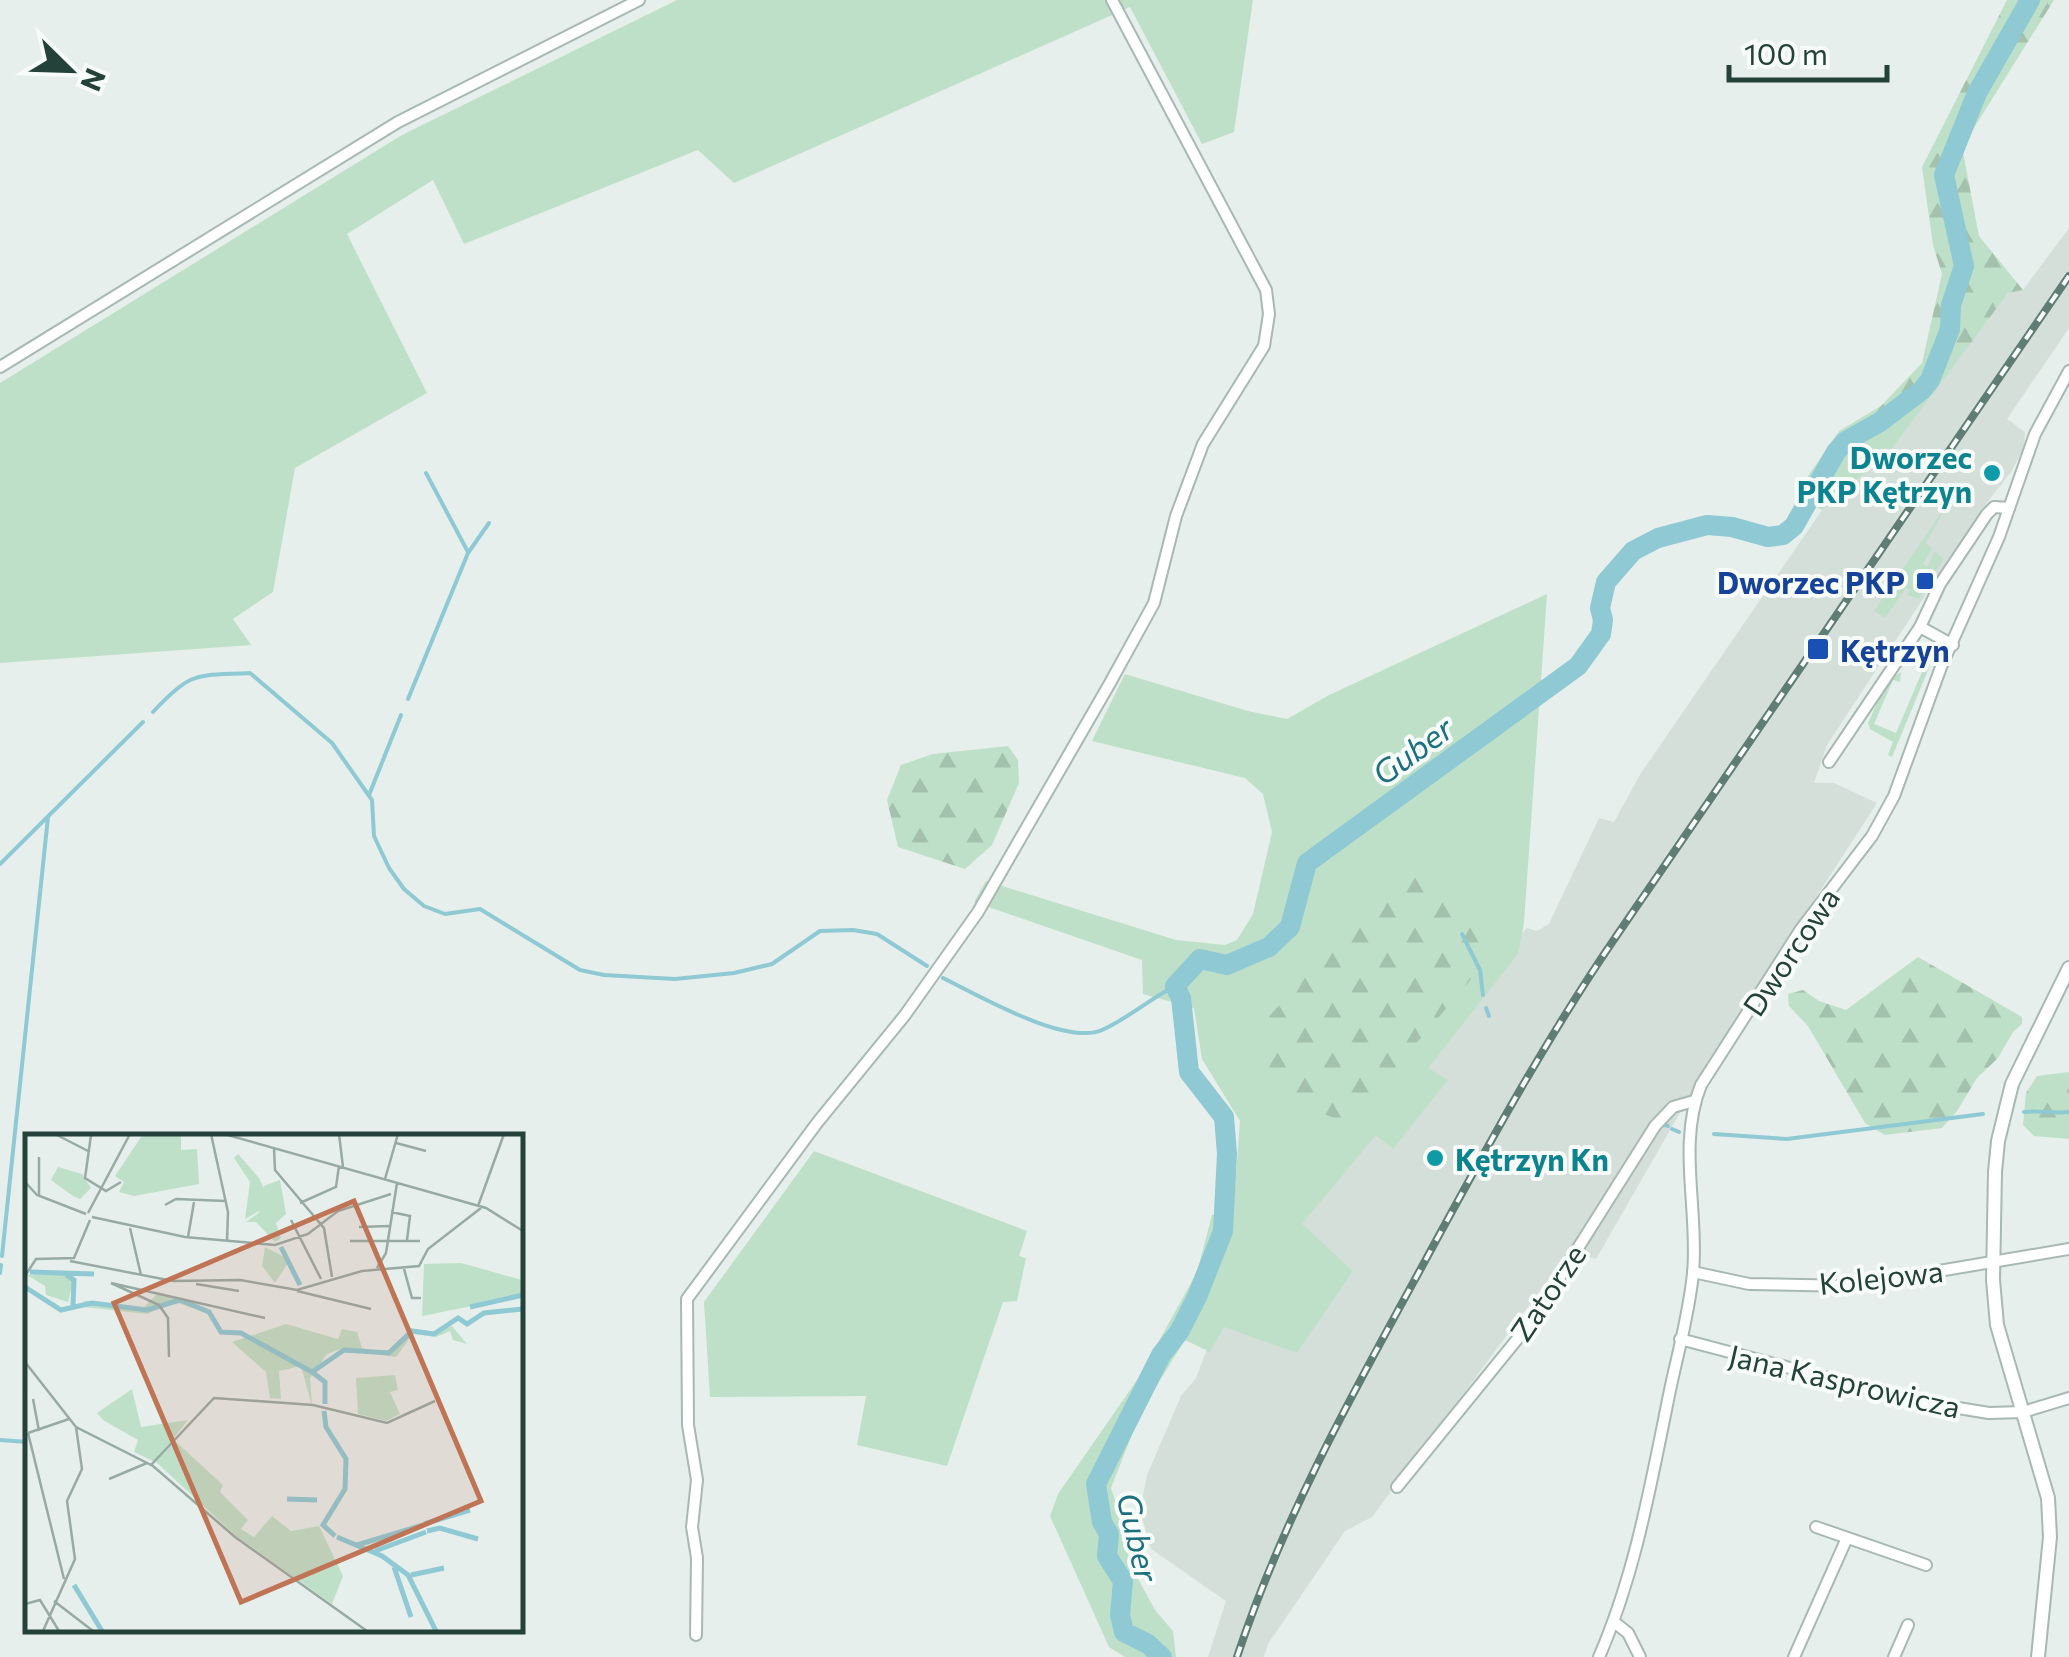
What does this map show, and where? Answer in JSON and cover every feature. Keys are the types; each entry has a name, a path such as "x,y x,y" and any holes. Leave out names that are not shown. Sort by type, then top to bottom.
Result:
{"street":[{"path":"0,367 398,122 638,0"},
{"path":"696,1635 697,1558 692,1527 697,1480 688,1425 687,1299 978,912 1154,602 1176,516 1203,444 1264,346 1269,314 1266,290 1112,0"},
{"name":"Dworcowa","path":"1599,1657 1642,1535 1693,1272 1690,1126 1694,1102 1801,929 1872,836 1894,796 1914,734 2009,508 2039,423 2069,372"},
{"path":"1829,762 1920,627 1936,591 1988,514 1998,506 2009,508"},
{"path":"1920,627 1952,644"},
{"path":"2038,1657 2049,1516 2044,1480 1997,1324 1993,1262 1995,1172 2004,1109 2020,1063 2069,968"},
{"name":"Zatorze","path":"1397,1487 1532,1322 1655,1126 1672,1107 1694,1102"},
{"name":"Kolejowa","path":"1693,1272 1749,1284 1850,1286 2069,1249"},
{"name":"Jana Kasprowicza","path":"1680,1339 1916,1401 1989,1413 2023,1412 2069,1398"},
{"path":"1816,1527 1926,1565"},
{"path":"1794,1657 1848,1538"},
{"path":"1614,1622 1628,1633 1640,1657"},
{"path":"1894,1657 1908,1625"}],"shaded area":[{"path":"2069,228 2069,328 2007,419 2025,432 2024,448 1827,745 1814,783 1834,783 1877,803 1708,1064 1596,1259 1568,1253 1372,1517 1345,1531 1268,1644 1264,1657 1208,1657 1226,1601 1151,1549 1140,1511 1147,1475 1181,1396 1196,1378 1246,1246 1527,928 1537,931 1549,924 1599,818 1614,822 1641,773 1822,510 1891,450 1992,313 2009,292 2023,290"}],"green space":[{"path":"677,0 1253,0 1234,132 1202,144 1130,7 734,183 698,150 464,244 433,180 347,234 427,393 295,468 273,592 233,619 251,645 0,663 0,383 402,135"},
{"path":"2007,0 2054,0 1962,147 1979,236 2023,290 2008,293 1891,450 1822,510 1795,495 1839,431 1881,406 1922,363 1942,274 1933,245 1922,167"},
{"path":"1948,503 1926,543 1932,549 1923,564 1928,567 1934,551 1944,559 1931,578 1925,576 1920,583 1925,588 1919,599 1907,595 1910,590 1906,588 1885,618 1874,611"},
{"path":"1547,594 1524,923 1518,954 1428,1068 1448,1080 1393,1149 1376,1135 1302,1224 1353,1271 1297,1353 1224,1327 1210,1352 1185,1340 1142,1409 1111,1488 1124,1527 1130,1564 1155,1610 1173,1631 1176,1657 1125,1657 1109,1647 1050,1516 1058,1494 1139,1377 1197,1272 1212,1215 1233,1215 1240,1121 1202,1059 1194,1008 1143,994 1142,960 974,902 986,881 1176,940 1225,945 1237,940 1253,914 1272,832 1263,794 1245,778 1092,741 1125,674 1287,719 1329,695"},
{"path":"1928,644 1935,647 1931,663 1892,757 1888,755 1893,742 1870,729 1868,723 1885,688 1895,676 1901,672 1900,682 1893,680 1874,724 1896,733 1922,672 1912,665"},
{"path":"1008,746 1018,760 1019,783 992,845 965,869 898,847 887,800 901,765 933,754"},
{"path":"1419,856 1497,949 1348,1123 1305,1107 1271,1075 1260,1026"},
{"path":"1918,957 2022,1017 2022,1024 1942,1128 1885,1135 1865,1123 1808,1026 1789,1006 1788,994 1803,990 1819,1001 1846,1010"},
{"path":"2069,1072 2069,1139 2034,1136 2023,1125 2026,1093 2037,1076"},
{"path":"814,1151 1027,1231 1019,1256 1026,1258 1017,1301 1003,1302 947,1466 857,1445 866,1396 710,1397 704,1302"}],"waterway":[{"name":"Guber","path":"1162,1657 1148,1644 1124,1632 1120,1615 1123,1581 1107,1556 1109,1534 1102,1522 1096,1484 1161,1355 1179,1332 1197,1297 1223,1231 1227,1154 1224,1117 1189,1072 1181,998 1175,986 1200,959 1227,965 1269,947 1290,927 1307,863 1578,666 1601,634 1600,608 1606,582 1633,551 1658,538 1707,525 1768,537 1783,535 1794,526 1846,441 1880,422 1922,390 1930,380 1950,329 1951,305 1964,266 1944,175 1977,93 2030,0"},
{"path":"426,473 468,552"},
{"path":"408,699 468,553 489,523"},
{"path":"153,712 177,689 196,678 250,673 332,743 372,800 374,836 404,889 424,906 445,914 480,909 580,970 675,979 734,973 772,964 820,931 853,930 877,934 927,966"},
{"path":"369,795 401,715"},
{"path":"0,864 143,722"},
{"path":"2,1256 48,817"},
{"path":"1462,934 1480,970 1483,995"},
{"path":"943,978 1045,1025 1086,1033 1102,1030 1175,986"},
{"path":"1486,1008 1489,1016"},
{"path":"2024,1112 2069,1112"},
{"path":"1714,1134 1787,1139 1983,1114"},
{"path":"1672,1129 1679,1132"},
{"path":"0,1273 1,1265"},
{"path":"0,1440 25,1442"}],"railway":[{"path":"1237,1657 1275,1557 1343,1413 1537,1061 1615,938 2069,276"}],"place":[{"name":"Dworzec PKP Kętrzyn","path":"1992,473"},
{"name":"Dworzec PKP","path":"1925,581"},
{"name":"Kętrzyn","path":"1818,649"},
{"name":"Kętrzyn Kn","path":"1435,1158"}]}
